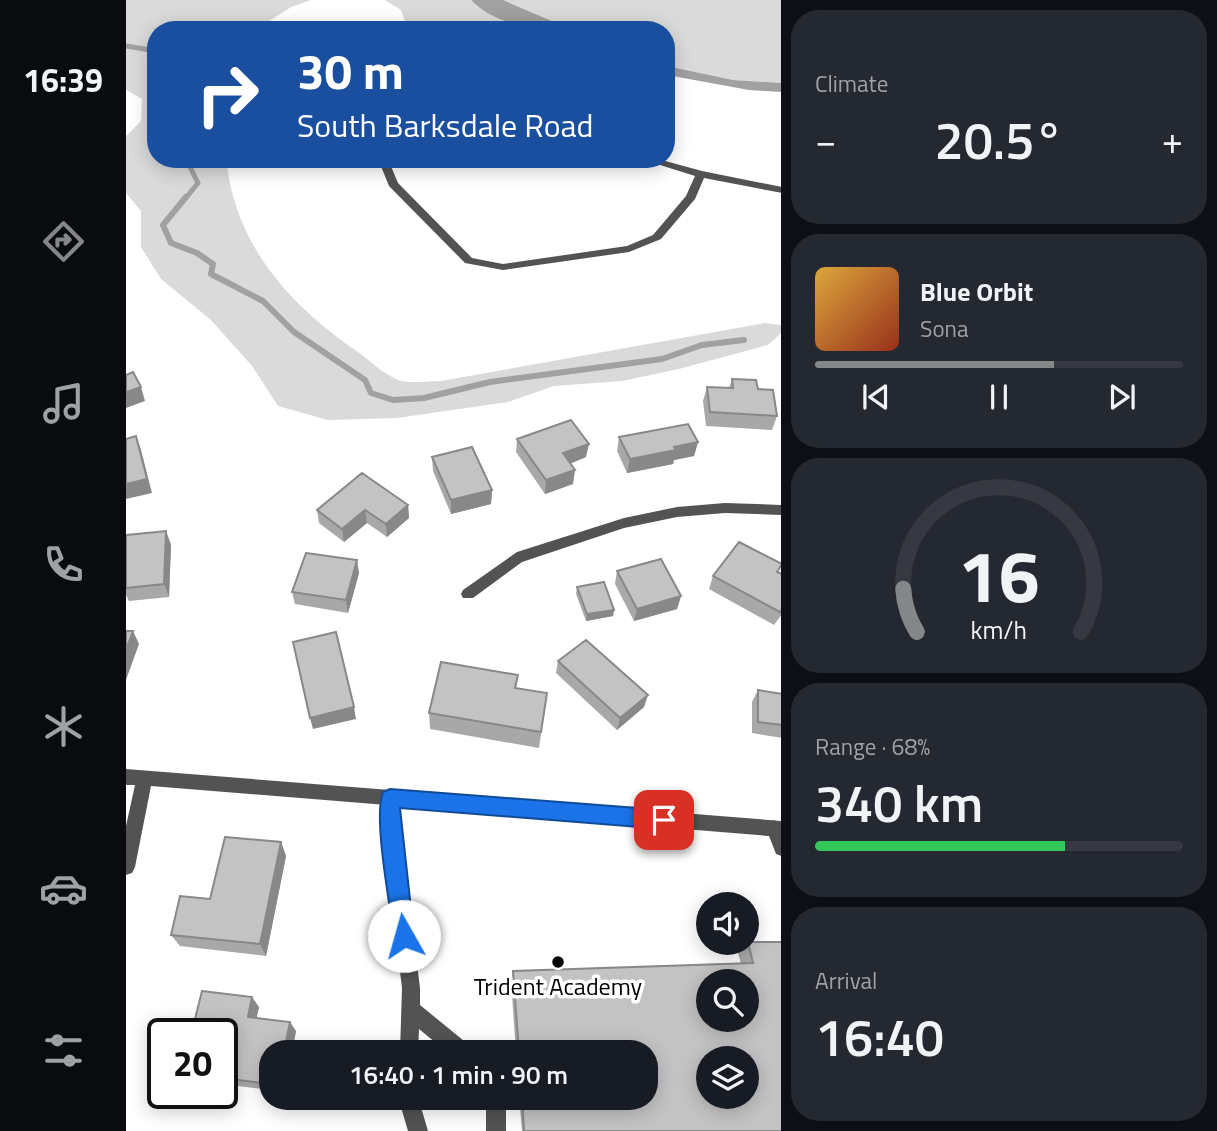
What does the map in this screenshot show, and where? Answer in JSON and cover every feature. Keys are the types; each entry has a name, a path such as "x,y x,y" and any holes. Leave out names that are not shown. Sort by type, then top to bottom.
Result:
{"street":[{"path":"675,167 781,190"},
{"path":"387,168 393,184 469,261 503,267 629,249 657,237 691,197 701,174"},
{"path":"468,594 517,558 624,523 677,512 726,508 781,510"},
{"path":"126,777 778,828 781,848"},
{"path":"126,867 144,779"},
{"path":"390,798 391,833 411,988 409,1040"},
{"path":"410,1009 447,1040"},
{"path":"412,1110 418,1131"},
{"path":"496,1110 496,1131"}],"shaded area":[{"path":"126,0 311,0 291,7 269,21 147,21 147,168 228,168 242,223 255,249 272,273 311,315 382,371 398,380 441,381 765,323 781,325 781,333 768,345 679,369 622,381 554,386 508,402 397,418 328,420 278,406 252,366 211,320 161,279 141,247 141,211 126,193 126,136 141,121 142,99 126,90"},
{"path":"385,0 471,0 503,21 405,21 401,10"},
{"path":"471,0 503,0 552,21 506,21"},
{"path":"503,0 781,0 781,83 733,80 675,68 675,21 552,21"},
{"path":"675,68 733,80 781,83 781,92 749,90 675,76"}],"building":[{"path":"133,372 141,387 126,392 126,375"},
{"path":"732,379 756,380 758,389 773,390 777,416 710,412 707,387 733,388"},
{"path":"571,420 589,444 563,453 575,470 546,480 517,439"},
{"path":"688,424 698,442 674,447 676,450 630,459 619,437"},
{"path":"136,436 147,479 126,484 126,439"},
{"path":"472,447 492,490 451,500 432,457"},
{"path":"362,473 408,505 386,524 365,510 342,529 317,510"},
{"path":"166,531 164,584 126,588 126,535"},
{"path":"739,542 781,563 777,572 781,574 781,611 780,612 713,576"},
{"path":"306,553 357,560 346,600 292,592"},
{"path":"661,559 681,596 637,609 617,571"},
{"path":"604,582 614,610 587,614 577,587"},
{"path":"126,631 133,631 126,650"},
{"path":"336,632 354,707 310,718 293,642"},
{"path":"586,640 648,695 620,718 558,661"},
{"path":"441,662 518,675 515,688 547,693 541,732 429,713"},
{"path":"758,690 781,694 781,725 758,722"},
{"path":"225,837 281,842 260,944 171,935 180,896 210,899"},
{"path":"759,942 781,942 781,1131 524,1131 523,1110 658,1110 658,1040 518,1040 513,971 753,963 751,955 759,955"},
{"path":"202,991 252,997 248,1017 290,1022 286,1040 259,1040 259,1083 238,1080 238,1018 195,1018"}],"waterway":[{"path":"126,46 147,50"},
{"path":"185,199 198,183 190,168"},
{"path":"186,197 163,225 171,243 197,253 213,264 211,274 263,301 294,332 365,380 371,393 393,400 424,398 490,382 662,359 702,345 744,340"}],"place":[{"name":"Trident Academy","path":"558,962"}],"route":[{"path":"404,936 391,833 390,798 664,820"}]}
